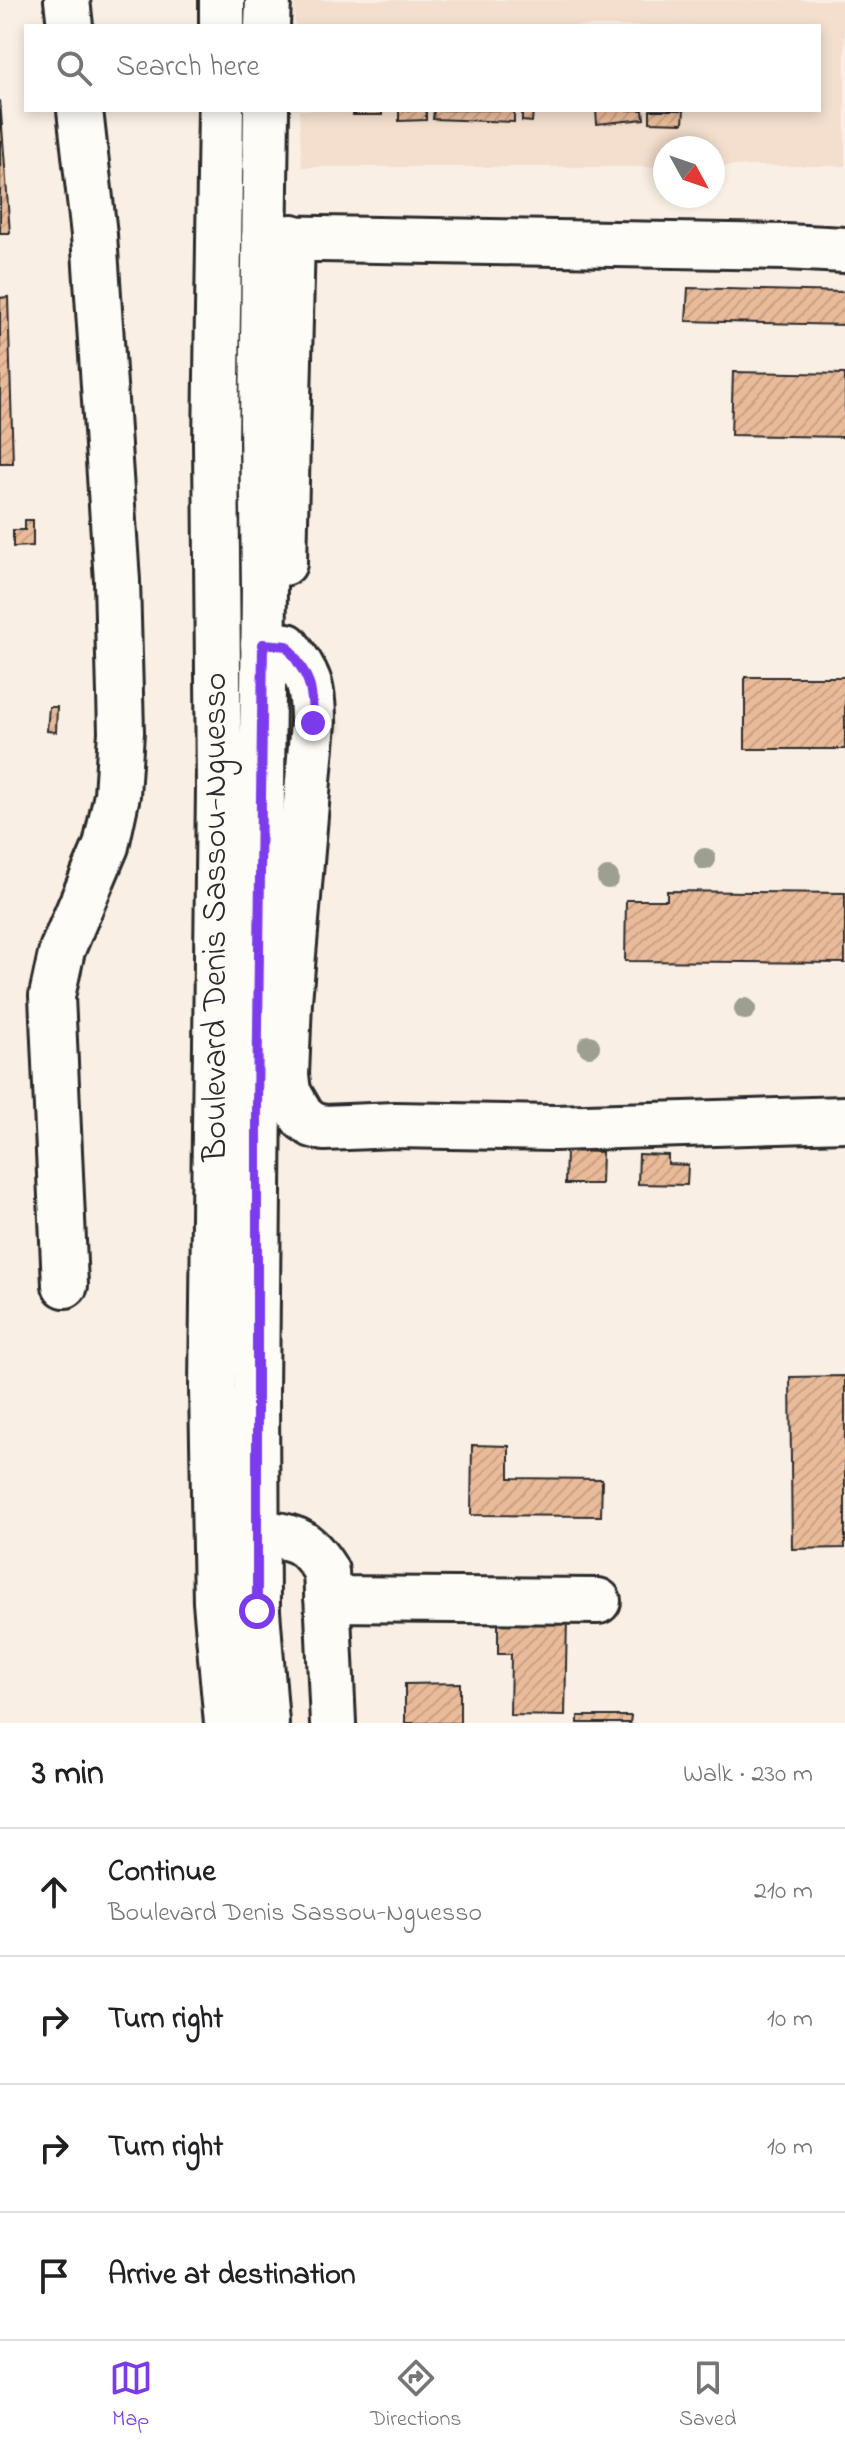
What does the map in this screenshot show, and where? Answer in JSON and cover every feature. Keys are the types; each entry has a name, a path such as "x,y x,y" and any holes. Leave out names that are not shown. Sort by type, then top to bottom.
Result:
{"main road":[{"path":"67,0 70,24"},
{"path":"222,0 222,24"},
{"path":"267,24 268,0"},
{"path":"65,1285 52,996 62,950 106,846 117,795 121,732 117,581 94,235 80,112"},
{"name":"Boulevard Denis Sassou-Nguesso","path":"221,112 216,443 219,788 212,1388 216,1602 227,1723"},
{"name":"Boulevard Denis Sassou-Nguesso","path":"266,112 278,238 262,421 275,645 257,1107 257,1611 266,1723"},
{"path":"278,238 845,250"},
{"path":"275,645 309,680 313,695 286,1075 288,1092 303,1118 324,1128 395,1125 554,1128 845,1119"},
{"path":"257,1531 302,1541 326,1571 333,1723"},
{"path":"327,1599 598,1601"}],"shaded area":[{"path":"294,0 845,0 845,166 725,166 725,136 653,136 653,167 302,167 299,112 821,112 821,24 295,24"}],"building":[{"path":"0,100 10,233 0,233"},
{"path":"354,112 382,112 382,115 353,115"},
{"path":"399,112 426,112 426,120 399,121"},
{"path":"434,112 514,112 514,122 433,119"},
{"path":"522,112 533,112 532,122 522,121"},
{"path":"596,112 643,112 644,119 597,124"},
{"path":"650,112 684,112 683,123 650,122"},
{"path":"688,288 845,292 845,325 686,321"},
{"path":"8,297 13,463 0,463 0,298"},
{"path":"733,372 845,374 845,437 731,435"},
{"path":"25,520 33,520 33,546 13,547 13,530 25,530"},
{"path":"745,677 845,677 845,749 745,749"},
{"path":"49,707 57,707 56,732 47,731"},
{"path":"667,891 845,893 845,963 625,961 626,900 667,900"},
{"path":"566,1151 602,1152 601,1184 565,1184"},
{"path":"639,1154 668,1155 668,1164 688,1165 687,1185 638,1184"},
{"path":"845,1376 845,1548 792,1549 790,1377"},
{"path":"472,1445 509,1446 509,1478 602,1479 601,1516 471,1515"},
{"path":"498,1618 567,1618 565,1716 510,1715 511,1654 498,1654"},
{"path":"460,1683 460,1723 405,1723 405,1684"},
{"path":"578,1716 631,1716 630,1723 578,1723"}],"route":[{"path":"257,1611 257,1107 263,644 287,646 305,672 313,695 313,723"}]}
